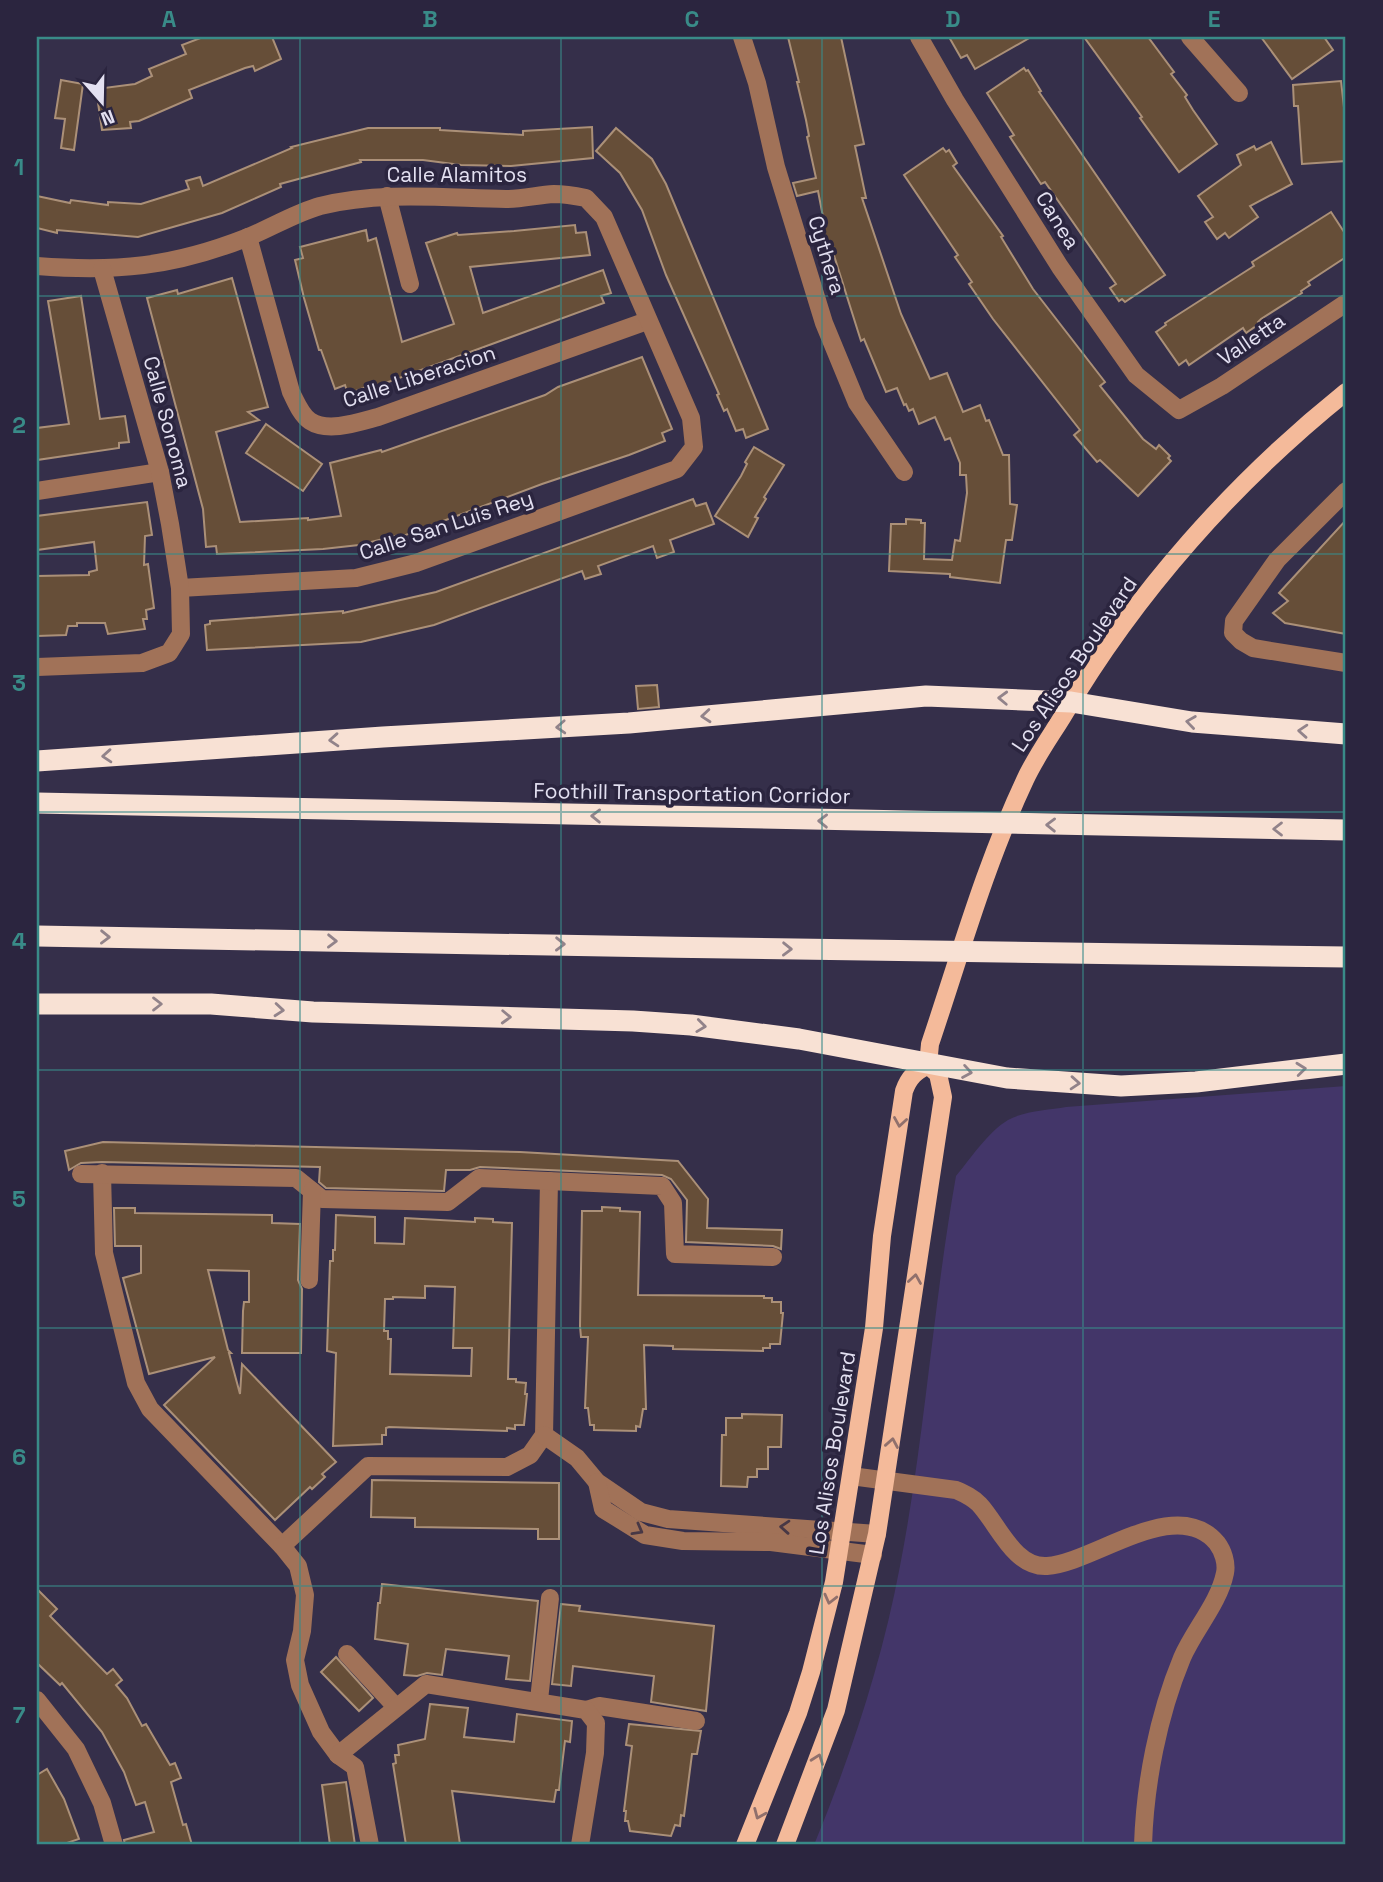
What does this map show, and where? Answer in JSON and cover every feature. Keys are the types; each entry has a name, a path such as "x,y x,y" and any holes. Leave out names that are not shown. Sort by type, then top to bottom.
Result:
{"highway":[{"path":"37,761 629,723 926,696 1071,702 1192,722 1346,734"},
{"name":"Foothill Transportation Corridor","path":"37,803 1346,830"},
{"path":"37,936 1020,954 1346,957"},
{"path":"37,1004 211,1004 326,1013 691,1025 799,1039 1007,1078 1121,1086 1196,1082 1346,1064"}],"main road":[{"name":"Los Alisos Boulevard","path":"745,1845 799,1713 824,1623 840,1551 874,1328 882,1236 904,1091 908,1080 928,1065 930,1044 1001,834 1026,777 1124,622 1199,531 1263,464 1346,392"},
{"path":"785,1845 836,1710 877,1534 943,1097 938,1074 928,1065"}],"street":[{"name":"Cythera","path":"742,37 757,83 776,167 824,323 857,403 904,472"},
{"name":"Canea","path":"919,37 955,100 1068,278 1136,374 1180,410"},
{"path":"1191,37 1239,93"},
{"name":"Calle Alamitos","path":"37,266 102,269 135,267 193,257 317,207 354,199 387,196 513,199 557,194 586,198 604,217 691,418 694,447 677,469"},
{"path":"387,196 410,284"},
{"name":"Calle Liberacion","path":"248,237 291,392 299,408 311,422 339,427 378,417 647,320"},
{"name":"Calle Sonoma","path":"37,667 142,663 169,653 181,634 180,588 160,472 102,269"},
{"name":"Valletta","path":"1180,410 1222,386 1346,303"},
{"name":"Calle San Luis Rey","path":"180,588 356,578 416,563 677,469"},
{"path":"37,491 160,472"},
{"path":"1346,491 1277,560 1234,621 1233,633 1253,648 1346,663"},
{"path":"102,1173 104,1252 136,1383 150,1409 298,1566 305,1595 295,1660 300,1685 321,1732 338,1755 355,1768 370,1845"},
{"path":"81,1174 296,1178 322,1199 448,1202 479,1178 662,1186 673,1203 675,1254 773,1257"},
{"path":"282,1546 368,1466 508,1467 530,1455 544,1435 549,1181"},
{"path":"309,1280 312,1191"},
{"path":"544,1435 578,1458 597,1482 640,1513 668,1519 877,1534"},
{"path":"851,1476 956,1490 968,1495 979,1504 1019,1555 1044,1567 1081,1558 1156,1527 1172,1525 1189,1527 1212,1538 1220,1547 1226,1572 1218,1593 1183,1656 1162,1722 1144,1815 1143,1845"},
{"path":"597,1482 603,1509 646,1535 683,1541 771,1542 873,1555"},
{"path":"539,1700 550,1598"},
{"path":"347,1654 396,1707"},
{"path":"338,1755 426,1684 539,1700 586,1710 599,1706 696,1721"},
{"path":"37,1700 75,1749 102,1803 114,1845"},
{"path":"580,1845 595,1753 596,1723 586,1710"}],"shaded area":[{"path":"1346,1086 1346,1845 814,1845 864,1708 893,1602 909,1517 956,1176 994,1131 1008,1120 1029,1113 1066,1107"}],"building":[{"path":"203,37 272,37 281,59 255,71 253,66 245,68 189,90 192,98 139,121 130,122 131,128 102,130 96,89 135,84 152,76 149,69 186,54 182,45"},
{"path":"788,37 841,37 864,144 855,146 866,198 862,198 901,314 930,379 947,373 963,412 980,405 1003,455 1009,455 1010,504 1017,505 1012,540 1006,540 1000,583 950,577 950,574 889,571 891,524 906,524 906,519 921,520 921,523 925,523 924,559 952,560 955,540 960,541 967,493 966,475 960,475 960,463 950,438 945,440 935,417 919,424 913,409 909,411 906,404 904,405 897,388 886,392 864,339 861,341 831,246 827,248 819,229 825,227 818,191 797,196 793,183 816,178"},
{"path":"949,37 1031,37 975,69 967,55 961,58"},
{"path":"1084,37 1148,37 1174,72 1171,74 1217,144 1179,172"},
{"path":"1261,37 1324,37 1333,50 1292,79"},
{"path":"1024,68 1028,70 1041,91 1039,92 1165,275 1125,302 1122,299 1119,301 1110,288 1116,284 1045,182 1041,184 1010,137 1014,135 987,93"},
{"path":"61,80 83,84 74,150 61,148 65,119 55,118"},
{"path":"1341,81 1346,125 1346,161 1302,164 1298,106 1294,106 1293,85"},
{"path":"592,127 593,158 511,166 461,165 423,160 360,160 361,162 280,184 281,187 222,213 138,237 57,230 57,233 37,228 37,196 70,203 71,200 108,205 108,202 141,204 189,189 186,181 200,177 203,186 291,147 368,128 440,128 523,135 523,131"},
{"path":"616,128 652,159 666,184 768,429 746,438 743,429 736,431 727,409 724,411 666,275 642,210 620,173 596,151"},
{"path":"1271,142 1292,184 1250,206 1258,217 1229,238 1225,233 1217,239 1205,222 1213,217 1198,196 1241,165 1237,155 1254,146 1256,150"},
{"path":"943,148 946,152 949,150 957,163 953,166 1003,236 1001,237 1033,289 1105,382 1100,386 1143,439 1156,449 1159,445 1170,456 1168,458 1171,461 1138,496 1100,460 1097,462 1074,435 1080,430 993,319 969,284 972,282 955,257 958,255 904,175"},
{"path":"1331,212 1346,235 1346,257 1308,282 1310,285 1301,291 1302,293 1261,319 1259,324 1246,333 1243,328 1189,365 1186,360 1179,365 1156,332 1166,325 1165,323 1254,266 1252,262"},
{"path":"575,225 576,233 586,232 590,255 470,267 483,313 603,270 611,293 601,296 604,303 372,388 371,385 348,394 345,385 335,389 319,350 304,298 295,260 303,258 300,247 366,230 368,241 376,238 402,342 454,324 426,243 457,233"},
{"path":"232,278 268,407 248,412 259,420 216,432 240,522 341,516 330,463 381,450 382,452 545,395 558,387 642,357 672,429 662,433 665,441 403,536 323,549 217,554 216,546 206,547 203,509 147,298 177,290 178,294"},
{"path":"81,296 100,419 125,416 129,442 119,443 119,448 37,460 37,428 69,424 48,301"},
{"path":"266,424 322,464 303,491 246,453"},
{"path":"754,447 784,465 764,497 766,499 755,517 758,518 748,537 715,516 741,476"},
{"path":"693,499 696,506 706,503 714,524 670,540 674,552 657,558 653,546 598,566 601,574 585,579 582,571 434,625 361,642 207,650 205,625 210,624 210,621 343,613 436,592"},
{"path":"147,502 152,535 145,536 144,565 148,564 154,608 146,610 147,619 143,619 145,629 108,634 105,623 77,623 77,626 68,626 66,635 37,636 37,576 89,575 89,572 97,570 94,542 37,550 37,516"},
{"path":"1346,520 1346,634 1285,623 1273,613 1288,601 1279,593"},
{"path":"657,685 659,707 638,709 636,686"},
{"path":"103,1142 520,1152 678,1161 708,1199 707,1228 782,1230 781,1249 773,1246 686,1242 687,1200 671,1179 662,1175 480,1167 470,1170 446,1170 444,1191 326,1188 319,1182 320,1167 102,1162 81,1163 69,1170 65,1151"},
{"path":"602,1207 640,1212 638,1295 764,1296 772,1298 772,1302 781,1302 783,1313 780,1344 770,1344 770,1348 763,1348 763,1351 673,1349 673,1346 644,1345 646,1409 643,1409 640,1427 636,1426 636,1431 594,1430 594,1425 590,1425 588,1408 585,1408 588,1337 581,1337 580,1326 582,1211 602,1211"},
{"path":"114,1208 135,1208 135,1213 272,1215 272,1223 300,1224 298,1280 302,1289 301,1353 242,1353 244,1302 249,1302 249,1271 208,1270 240,1394 242,1364 336,1462 322,1474 325,1477 312,1489 310,1487 275,1520 164,1405 215,1357 149,1374 123,1278 141,1273 141,1246 115,1246"},
{"path":"336,1215 375,1217 375,1243 404,1244 405,1218 475,1222 475,1218 512,1223 508,1379 526,1383 524,1425 515,1425 515,1429 507,1428 507,1431 389,1427 386,1428 386,1435 382,1435 382,1444 333,1446 336,1353 327,1351 330,1261 333,1261","holes":["425,1286 455,1287 453,1348 472,1348 471,1376 390,1374 391,1339 388,1339 388,1331 384,1331 385,1299 425,1298"]},
{"path":"742,1414 782,1415 781,1447 768,1447 768,1469 757,1469 757,1477 748,1477 747,1487 721,1486 722,1435 726,1435 726,1418 742,1418"},
{"path":"372,1480 559,1483 559,1539 538,1539 538,1529 415,1527 415,1518 371,1517"},
{"path":"382,1584 538,1601 530,1681 506,1679 509,1656 446,1649 442,1675 404,1675 408,1644 375,1639"},
{"path":"37,1589 57,1609 50,1616 107,1674 113,1669 122,1680 116,1685 127,1698 142,1726 146,1724 170,1765 175,1763 181,1778 171,1782 183,1825 186,1824 192,1845 125,1845 124,1840 154,1832 145,1802 136,1805 124,1772 102,1732 62,1683 60,1685 37,1663"},
{"path":"561,1604 580,1606 579,1611 714,1626 706,1711 651,1702 654,1676 573,1666 571,1686 552,1684"},
{"path":"336,1657 373,1698 359,1711 321,1672"},
{"path":"430,1704 468,1708 464,1737 514,1742 517,1714 572,1721 570,1742 565,1741 559,1790 556,1790 554,1802 452,1791 460,1844 406,1845 393,1764 396,1763 395,1755 399,1755 398,1745 425,1739"},
{"path":"629,1724 701,1731 697,1754 692,1754 684,1816 681,1815 680,1826 675,1825 671,1836 630,1831 628,1821 625,1821 632,1746 626,1745"},
{"path":"47,1769 64,1799 79,1839 61,1845 37,1845 37,1775"},
{"path":"346,1782 355,1845 330,1845 322,1785"}]}
